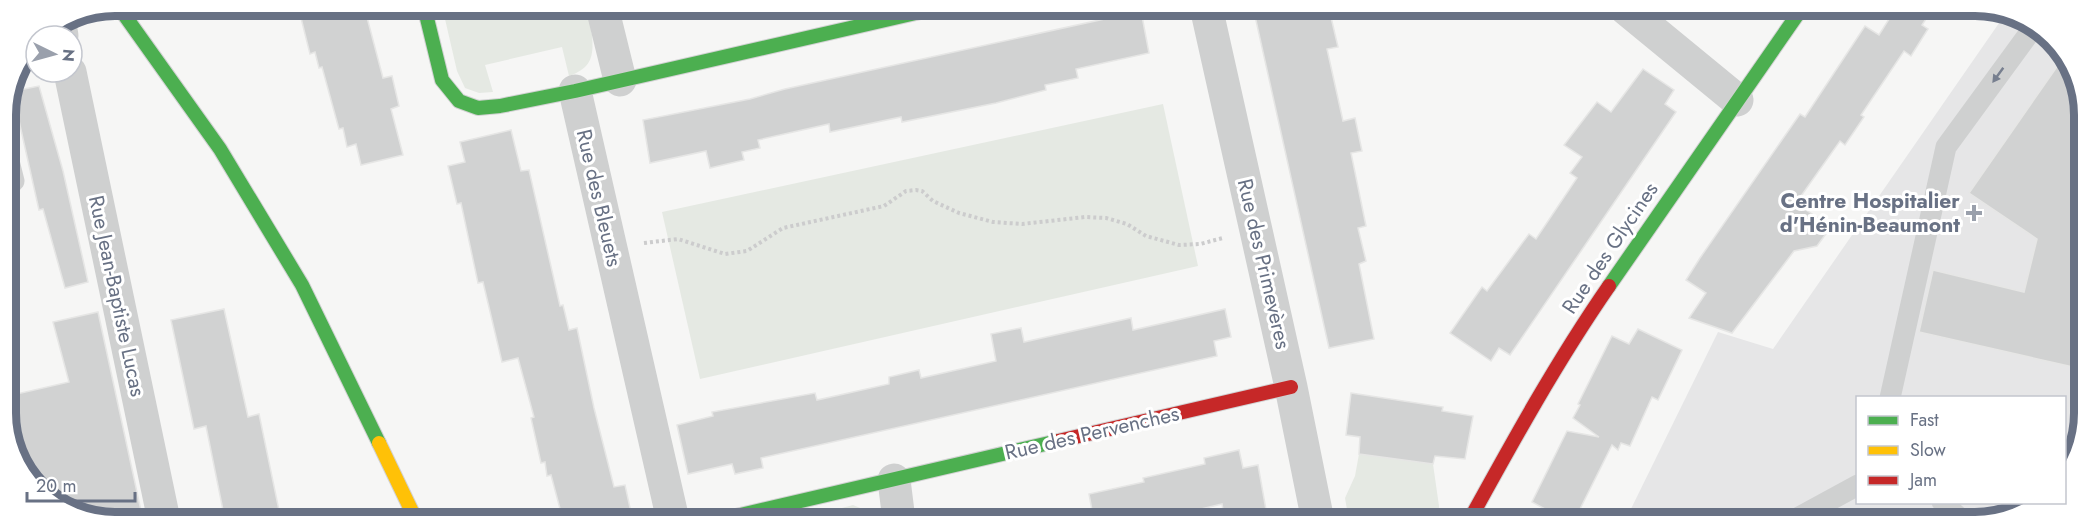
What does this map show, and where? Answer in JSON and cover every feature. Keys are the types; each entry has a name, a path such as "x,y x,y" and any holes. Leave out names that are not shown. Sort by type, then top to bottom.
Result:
{"street":[{"path":"125,16 220,149 302,285 412,512"},
{"path":"426,16 442,80 459,100 478,108 500,106 575,91 902,16"},
{"path":"604,16 620,80"},
{"name":"Rue des Primevères","path":"1208,16 1291,387 1316,511"},
{"path":"1635,16 1737,100"},
{"name":"Rue des Glycines","path":"1474,511 1518,431 1587,318 1796,16"},
{"name":"Rue Jean-Baptiste Lucas","path":"73,84 162,512"},
{"name":"Rue des Bleuets","path":"575,91 671,512"},
{"name":"Rue des Pervenches","path":"756,512 1291,387"},
{"path":"894,480 898,512"}],"lane":[{"path":"1890,396 1946,147 2030,33"},
{"path":"1810,511 1856,486"}],"path":[{"path":"610,247 678,239 725,254 747,251 783,228 884,206 906,191 915,190 922,191 933,201 959,213 993,222 1022,224 1085,217 1106,218 1127,224 1146,236 1179,245 1200,244 1256,229"}],"shaded area":[{"path":"444,16 589,16 592,35 590,61 582,69 569,76 562,47 485,65 493,92 479,93 465,88 457,71"},
{"name":"Centre Hospitalier d'Hénin-Beaumont","path":"2001,20 2030,33 2045,45 2060,66 2068,84 2074,116 2074,412 2072,432 2066,448 2066,396 1856,396 1856,504 2012,504 1981,511 1630,511 1718,332 1773,349"},
{"path":"1163,104 1198,266 700,379 662,212"},
{"path":"1359,454 1433,464 1439,511 1347,511 1345,498 1355,476"},
{"path":"853,505 866,512 829,512"}],"building":[{"path":"300,16 367,16 383,78 392,76 399,106 391,109 403,155 361,165 356,144 347,147 343,128 339,129 322,67 319,68 315,52 310,54"},
{"path":"1118,16 1142,16 1149,53 1076,69 1078,78 1045,85 1046,90 996,103 902,122 901,117 830,132 829,124 758,140 760,148 742,152 744,160 710,168 706,151 650,163 643,120 750,99 785,89"},
{"path":"1255,16 1331,16 1338,47 1327,49 1343,121 1355,118 1362,151 1351,153 1366,226 1358,228 1366,261 1359,264 1374,339 1329,348"},
{"path":"1891,16 1928,16 1922,25 1928,29 1911,56 1904,51 1861,115 1864,117 1845,145 1840,141 1796,203 1831,227 1817,246 1794,251 1732,333 1689,318 1706,293 1686,280 1700,258 1800,114 1805,117 1865,26 1879,35"},
{"path":"2059,64 2072,96 2074,116 2074,367 1919,332 1933,270 2024,292 2037,239 1969,193"},
{"path":"1643,69 1674,90 1665,104 1676,112 1510,355 1499,348 1491,361 1450,333 1482,287 1487,291 1529,234 1536,239 1577,178 1570,173 1582,157 1564,145 1597,102 1611,112"},
{"path":"39,86 63,171 88,282 65,288 43,209 39,210 17,112 20,90"},
{"path":"511,130 521,171 529,170 560,306 563,305 569,330 577,328 614,487 625,485 631,512 561,512 551,475 547,476 545,462 541,463 531,418 534,417 518,358 502,362 483,282 478,283 461,203 457,204 448,166 465,162 460,142"},
{"path":"224,309 248,417 259,414 279,512 223,512 206,426 194,429 171,320"},
{"path":"1225,309 1231,337 1214,341 1217,356 761,458 763,468 735,474 732,464 688,474 677,425 713,416 712,412 815,393 817,400 889,384 889,377 919,370 921,378 996,361 991,334 1021,328 1024,342 1131,318 1133,330"},
{"path":"98,312 141,512 96,510 72,501 45,483 24,450 18,432 16,394 69,382 53,322"},
{"path":"1638,329 1682,350 1658,400 1652,397 1630,446 1621,443 1618,450 1612,445 1579,511 1546,511 1532,502 1567,431 1599,437 1573,418 1580,405 1578,404 1612,336 1629,344"},
{"path":"1351,393 1443,407 1442,411 1473,416 1465,459 1435,456 1433,464 1359,454 1360,437 1346,435"},
{"path":"1239,450 1243,468 1258,465 1266,511 1223,511 1222,504 1191,511 1092,511 1089,494 1144,482 1143,478 1205,464 1204,458"}],"traffic: fast":[{"path":"125,16 220,149 302,285 379,443"},
{"path":"426,16 442,80 459,101 478,108 500,106 575,91 903,16"},
{"path":"1609,286 1796,16"},
{"path":"755,512 1058,441"}],"traffic: slow":[{"path":"379,443 412,512"}],"traffic: jam":[{"path":"1474,511 1553,372 1609,286"},
{"path":"1058,441 1291,387"}],"place":[{"name":"Centre Hospitalier d'Hénin-Beaumont","path":"1974,213"}]}
